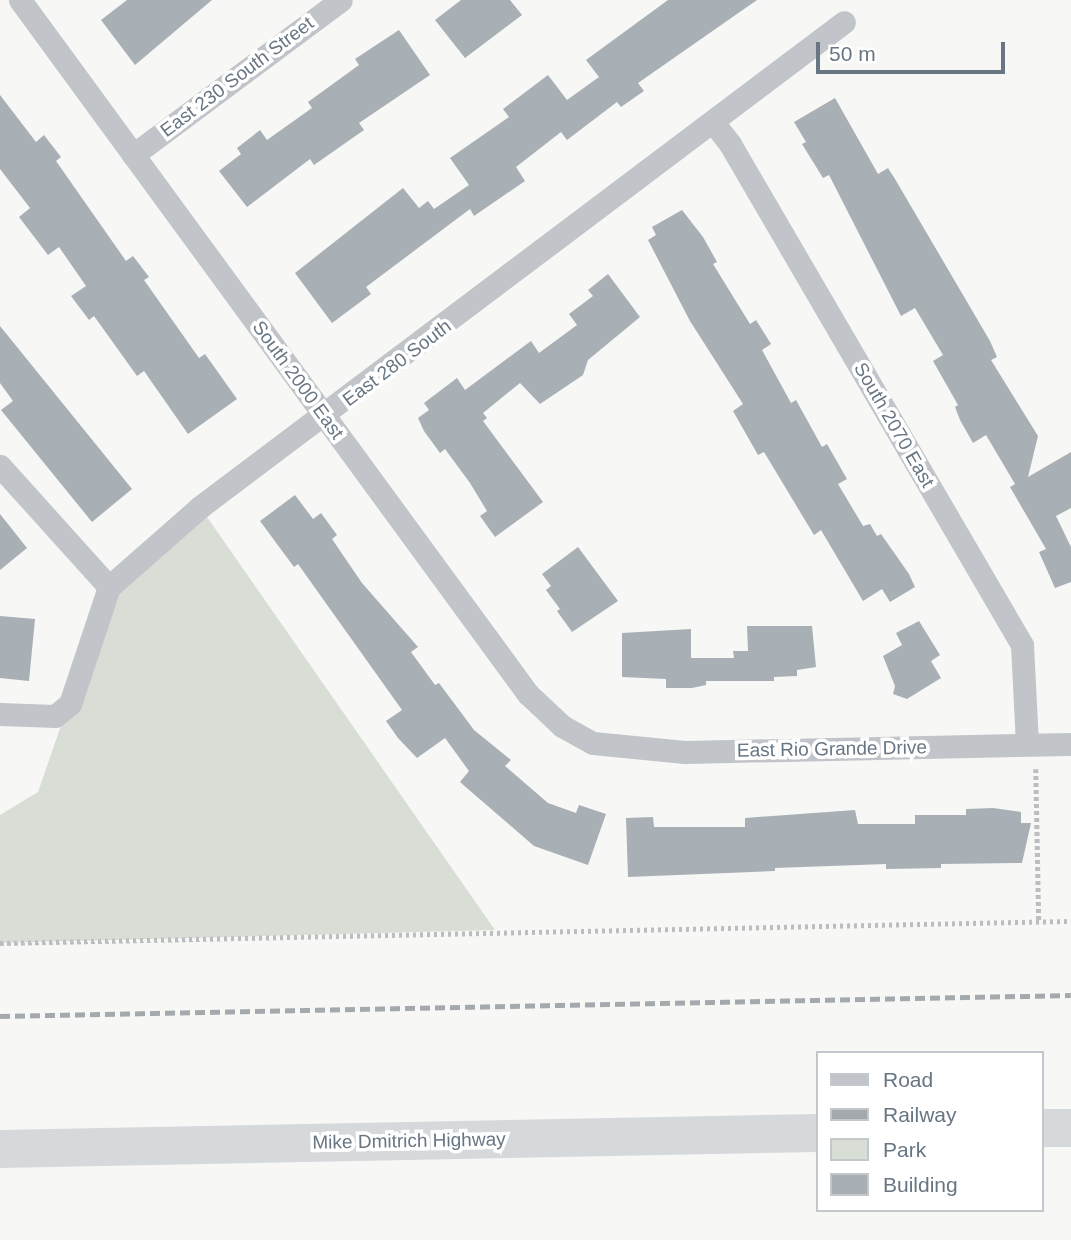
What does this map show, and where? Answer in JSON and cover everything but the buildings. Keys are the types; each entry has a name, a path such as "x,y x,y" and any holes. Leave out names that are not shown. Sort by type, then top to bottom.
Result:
{"highway":[{"path":"1043,1128 1071,1128"},
{"name":"Mike Dmitrich Highway","path":"0,1149 816,1133"}],"street":[{"name":"South 2000 East","path":"20,0 528,694 562,726 593,743"},
{"name":"East 230 South Street","path":"133,155 341,0"},
{"name":"East 280 South","path":"109,587 200,508 325,417 844,22"},
{"name":"South 2070 East","path":"713,122 730,144 1022,645 1027,744"},
{"path":"0,466 109,587 71,704 55,716 0,714"},
{"name":"East Rio Grande Drive","path":"593,743 685,752 1071,744"}],"path":[{"path":"1035,769 1039,922"},
{"path":"0,943 1071,921"}],"green space":[{"path":"200,507 495,930 0,943 0,815 38,792 109,587"}],"railway":[{"path":"0,1016 1071,995"}]}
